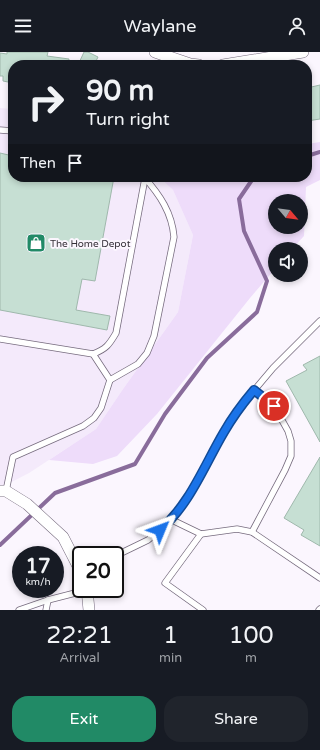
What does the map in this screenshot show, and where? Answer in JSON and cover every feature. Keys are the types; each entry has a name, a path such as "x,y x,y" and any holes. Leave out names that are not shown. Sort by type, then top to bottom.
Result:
{"street":[{"path":"155,52 177,60"},
{"path":"254,60 303,52"},
{"path":"7,493 27,504 62,537 72,554"},
{"path":"88,598 89,610"}],"lane":[{"path":"0,339 92,354 104,350 116,333 143,182"},
{"path":"7,493 13,457 83,426 94,418 101,408 110,380 138,364 147,353 154,336 174,238 173,226 168,210 161,197 148,182"},
{"path":"124,552 148,540 172,520 192,491 224,432 246,400 273,368 320,321"},
{"path":"92,354 110,380"},
{"path":"252,532 291,456 291,441 282,420 274,406 254,390"},
{"path":"172,520 201,534 237,529 252,532 320,578"},
{"path":"201,534 166,583 203,610"},
{"path":"19,610 72,594"},
{"path":"46,610 48,600"}],"shaded area":[{"path":"0,108 8,109 8,182 164,182 173,190 193,235 178,312 96,429 29,473 0,488"},
{"path":"320,142 320,180 306,187 306,194 268,194 268,234 304,234 304,236 298,242 268,242 268,277 157,414 117,456 93,464 49,460 96,429 178,312 193,235 173,190 164,182 312,182 312,143"}],"building":[{"path":"7,52 48,52 47,56 69,59 8,60 8,82 3,81 3,76 0,76 0,53 7,54"},
{"path":"84,52 88,52 98,57 96,60 80,60"},
{"path":"320,85 320,119 312,120 312,87"},
{"name":"The Home Depot","path":"0,153 8,155 8,182 113,182 95,281 82,279 76,310 110,316 107,330 0,310"},
{"path":"320,356 320,442 286,381 307,370 303,365"},
{"path":"320,457 320,546 301,535 304,530 284,518"}],"waterway":[{"path":"312,154 320,152"},
{"path":"0,545 55,493 135,464 165,414 207,358 257,312 267,281 244,231 239,199 251,182"}],"place":[{"name":"The Home Depot","path":"36,243"}],"route":[{"path":"160,530 172,520 192,491 224,432 254,390 274,406"}]}
